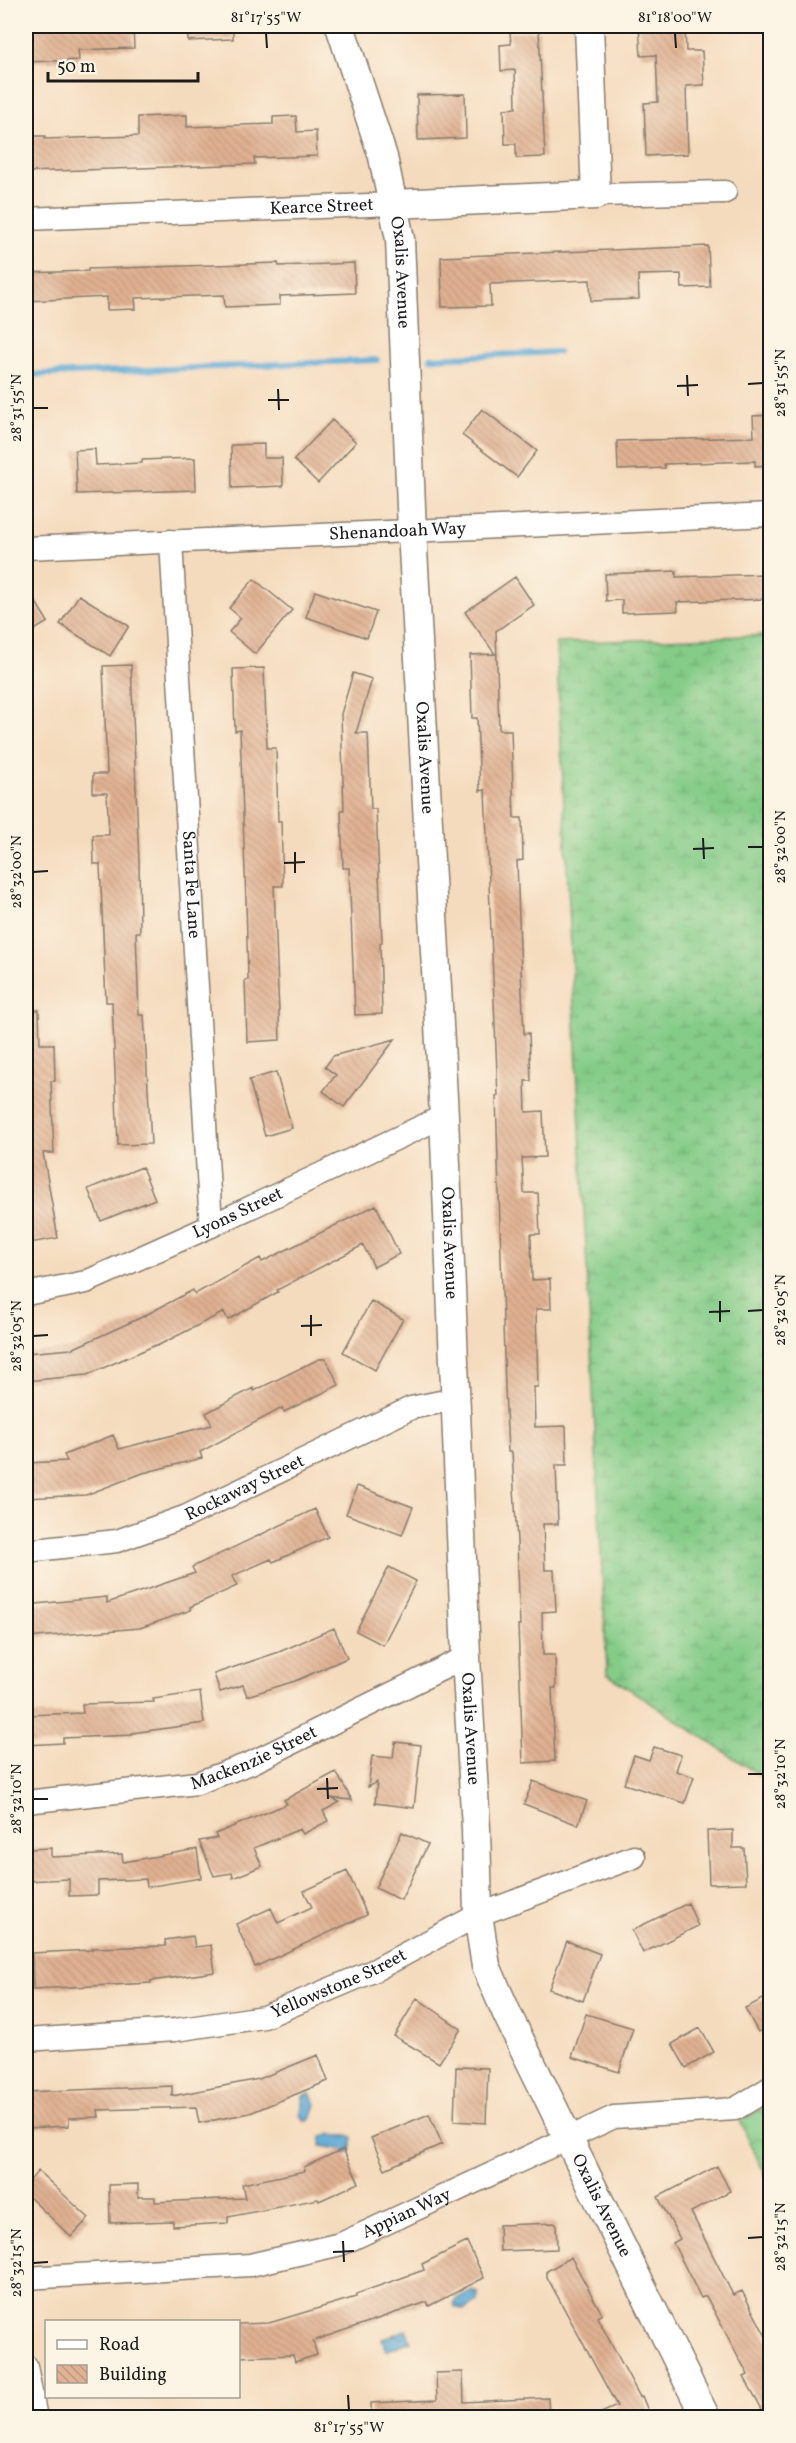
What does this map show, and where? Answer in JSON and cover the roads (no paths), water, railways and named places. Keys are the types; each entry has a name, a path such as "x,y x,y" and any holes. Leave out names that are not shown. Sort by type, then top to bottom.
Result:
{"street":[{"name":"Oxalis Avenue","path":"339,26 383,157 400,239 412,531 444,1116 454,1400 476,1828 478,1915 486,1966 508,2016 706,2418"},
{"path":"589,26 596,195"},
{"name":"Kearce Street","path":"26,219 596,195 725,192"},
{"name":"Shenandoah Way","path":"26,548 771,515"},
{"name":"Santa Fe Lane","path":"171,541 211,1226"},
{"name":"Lyons Street","path":"26,1294 86,1282 444,1116"},
{"name":"Rockaway Street","path":"26,1551 117,1541 188,1516 411,1408 454,1400"},
{"name":"Mackenzie Street","path":"26,1802 197,1783 251,1763 466,1657"},
{"name":"Yellowstone Street","path":"26,2040 175,2030 264,2017 372,1971 478,1915 634,1857"},
{"name":"Appian Way","path":"26,2278 250,2265 341,2244 614,2117 735,2109 771,2088"},
{"path":"26,2366 36,2418"}],"water":[{"path":"310,2093 316,2104 312,2117 304,2121 300,2115 303,2096"},
{"path":"332,2134 353,2137 351,2151 344,2154 339,2149 321,2146 322,2137"},
{"path":"472,2291 479,2293 478,2302 464,2310 455,2307 454,2303 457,2299"},
{"path":"406,2330 411,2341 386,2351 382,2339"}],"waterway":[{"path":"431,358 558,352"},
{"path":"26,375 377,360"}]}
